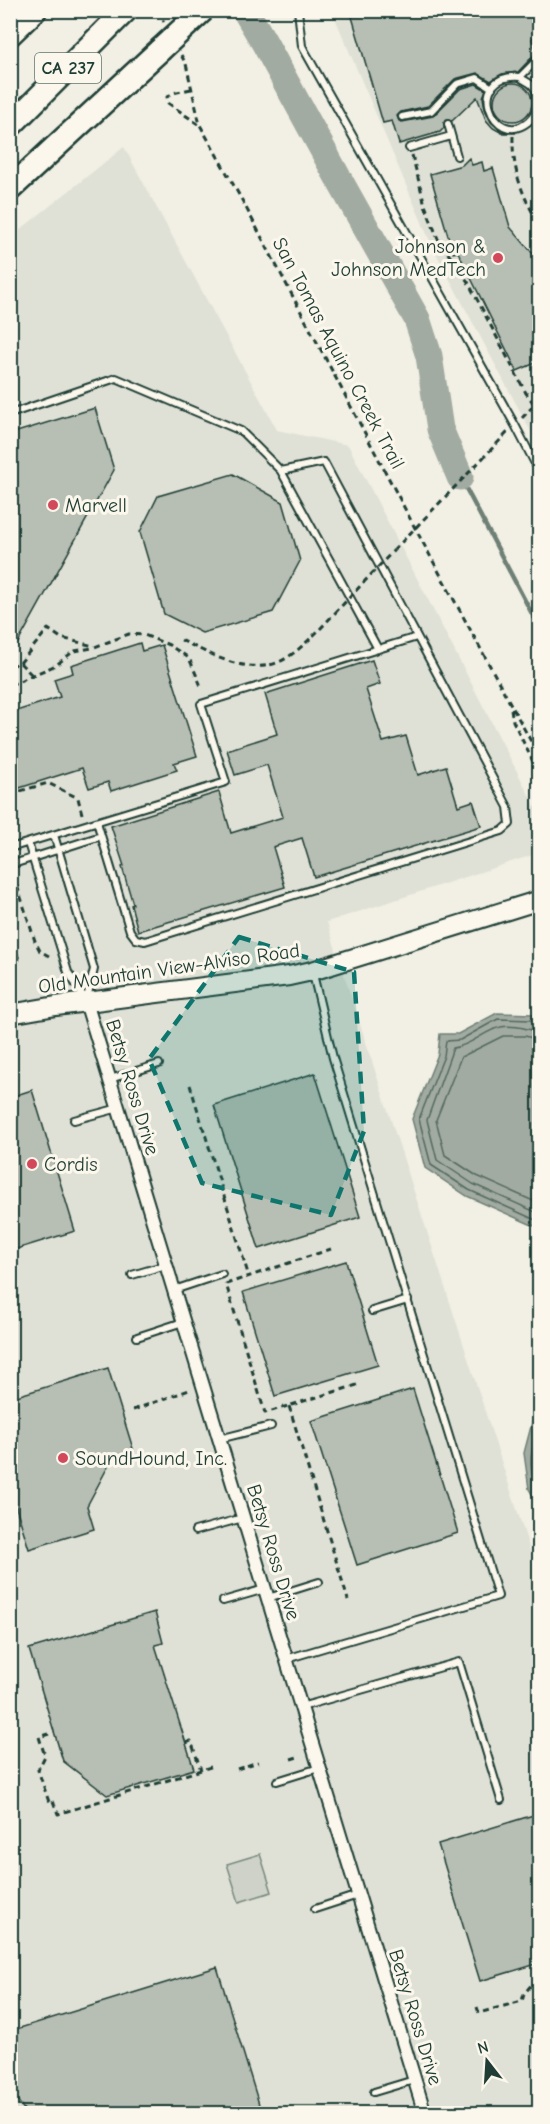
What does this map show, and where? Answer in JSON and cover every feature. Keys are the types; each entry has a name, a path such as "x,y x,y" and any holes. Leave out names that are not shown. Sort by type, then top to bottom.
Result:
{"highway":[{"path":"10,34 35,10"},
{"name":"CA 237","path":"10,126 126,10"},
{"path":"10,189 168,48 203,10"}],"street":[{"name":"Old Mountain View-Alviso Road","path":"10,1014 289,976 312,971 540,900"},
{"name":"Betsy Ross Drive","path":"86,1002 425,2114"}],"lane":[{"path":"298,10 302,46 540,473"},
{"path":"520,77 540,57"},
{"path":"520,77 531,84 538,100 537,109 534,117 522,125 505,126 497,122 491,114 488,96 498,82 506,78 520,77"},
{"path":"402,117 431,111 457,84 477,78 492,88"},
{"path":"448,124 458,156"},
{"path":"410,148 451,136"},
{"path":"10,414 116,378 241,431 280,471 378,650"},
{"path":"97,822 130,932 136,939 145,941 502,831 510,824 508,807 324,462 280,471"},
{"path":"10,848 226,782 201,704 417,637"},
{"path":"54,835 94,969 86,1002"},
{"path":"10,865 101,836"},
{"path":"28,843 68,972 86,1002"},
{"path":"10,944 15,959 10,960"},
{"path":"286,1659 498,1596 333,1058 312,971"},
{"path":"110,1079 159,1064"},
{"path":"74,1120 119,1108"},
{"path":"132,1275 167,1265"},
{"path":"174,1290 222,1274"},
{"path":"372,1311 408,1300"},
{"path":"137,1337 184,1322"},
{"path":"219,1439 271,1426"},
{"path":"195,1531 244,1518"},
{"path":"223,1601 319,1582"},
{"path":"301,1707 459,1662 501,1800"},
{"path":"277,1781 320,1768"},
{"path":"315,1909 358,1895"},
{"path":"374,2092 414,2080"}],"path":[{"path":"158,10 167,28"},
{"name":"San Tomas Aquino Creek Trail","path":"168,48 186,64 200,125 540,758"},
{"path":"191,89 172,93 167,97 168,104 200,125"},
{"path":"513,134 518,181 531,212 540,224"},
{"path":"410,148 428,215 438,239 468,282 526,393 540,412"},
{"path":"522,418 538,401"},
{"path":"181,640 223,661 243,666 269,664 286,659 320,629 509,431"},
{"path":"10,666 20,663 48,629 61,638 96,646"},
{"path":"10,685 56,665 74,651 129,634 144,635 169,645 189,658 201,686"},
{"path":"20,663 34,676"},
{"name":"San Tomas Aquino Creek Trail","path":"510,704 513,721 540,776"},
{"path":"10,794 48,783 78,798 82,814"},
{"path":"10,877 15,875 35,941 40,951 49,956"},
{"path":"190,1085 249,1277"},
{"path":"331,1250 226,1284 265,1413 357,1386"},
{"path":"133,1410 189,1390"},
{"path":"289,1406 348,1600"},
{"path":"49,1734 39,1737 45,1756 38,1770 49,1802 53,1801 58,1814 214,1766"},
{"path":"186,1743 192,1741 201,1770"},
{"path":"291,1759 301,1756"},
{"path":"237,1769 258,1762"},
{"path":"477,2007 479,2013 522,2001 524,1994 540,1974"}],"highlighted area":[{"path":"239,937 354,972 364,1131 331,1215 202,1183 149,1059"}],"shaded area":[{"path":"332,11 539,11 539,447 432,246"},
{"path":"124,147 277,430 348,445 539,814 539,853 327,922 539,1578 539,2113 11,2114 11,237"},
{"path":"260,1854 272,1892 239,1902 227,1864"}],"water":[{"path":"497,1013 533,1014 539,1019 539,1228 467,1196 425,1168 412,1119 438,1054 440,1034 458,1034"},
{"path":"539,1396 539,1506 529,1489 524,1453"}],"building":[{"path":"350,10 540,10 540,29 532,39 536,53 518,72 502,74 491,81 477,73 455,79 428,106 401,112 397,116 402,122 433,116 460,89 476,84 486,90 483,97 491,122 501,131 516,133 502,133 493,128 486,120 477,97 452,121 445,120 444,128 440,132 399,144 392,121 383,123"},
{"path":"513,83 527,88 532,102 527,116 513,121 499,116 494,102 499,88"},
{"name":"Johnson & Johnson MedTech","path":"469,158 472,165 482,162 484,171 493,168 510,227 540,262 540,361 517,371 458,252 453,253 430,174 462,165"},
{"name":"Marvell","path":"95,408 114,470 10,657 10,434"},
{"path":"233,474 283,502 300,561 273,612 202,633 164,614 140,532 158,496"},
{"path":"140,643 142,651 162,645 197,756 174,763 177,770 111,791 108,782 89,788 82,768 10,791 10,713 60,697 54,679 73,673 71,665"},
{"path":"372,660 380,684 366,689 383,742 406,736 418,775 446,766 458,806 473,801 481,826 314,877 302,838 273,847 285,887 138,931 122,867 124,866 111,826 219,792 231,833 283,817 267,765 235,775 227,750 277,734 265,694"},
{"path":"315,1073 360,1217 259,1249 214,1105"},
{"name":"Cordis","path":"32,1090 75,1231 10,1251 10,1097"},
{"path":"346,1261 378,1365 275,1396 243,1292"},
{"name":"SoundHound, Inc.","path":"108,1368 134,1452 112,1459 87,1506 94,1529 29,1549 10,1488 10,1398"},
{"path":"413,1389 458,1533 357,1565 311,1421"},
{"path":"155,1612 163,1643 155,1645 194,1769 107,1795 63,1761 29,1649"},
{"path":"540,1813 540,1963 480,1981 438,1844"},
{"path":"217,1967 262,2114 27,2114 10,2090 10,2031"}],"waterway":[{"path":"245,10 417,319 429,356 440,429 460,477"},
{"path":"460,477 540,629"}],"place":[{"name":"Johnson & Johnson MedTech","path":"498,258"},
{"name":"Marvell","path":"53,505"},
{"name":"Cordis","path":"32,1164"},
{"name":"SoundHound, Inc.","path":"63,1458"}]}
